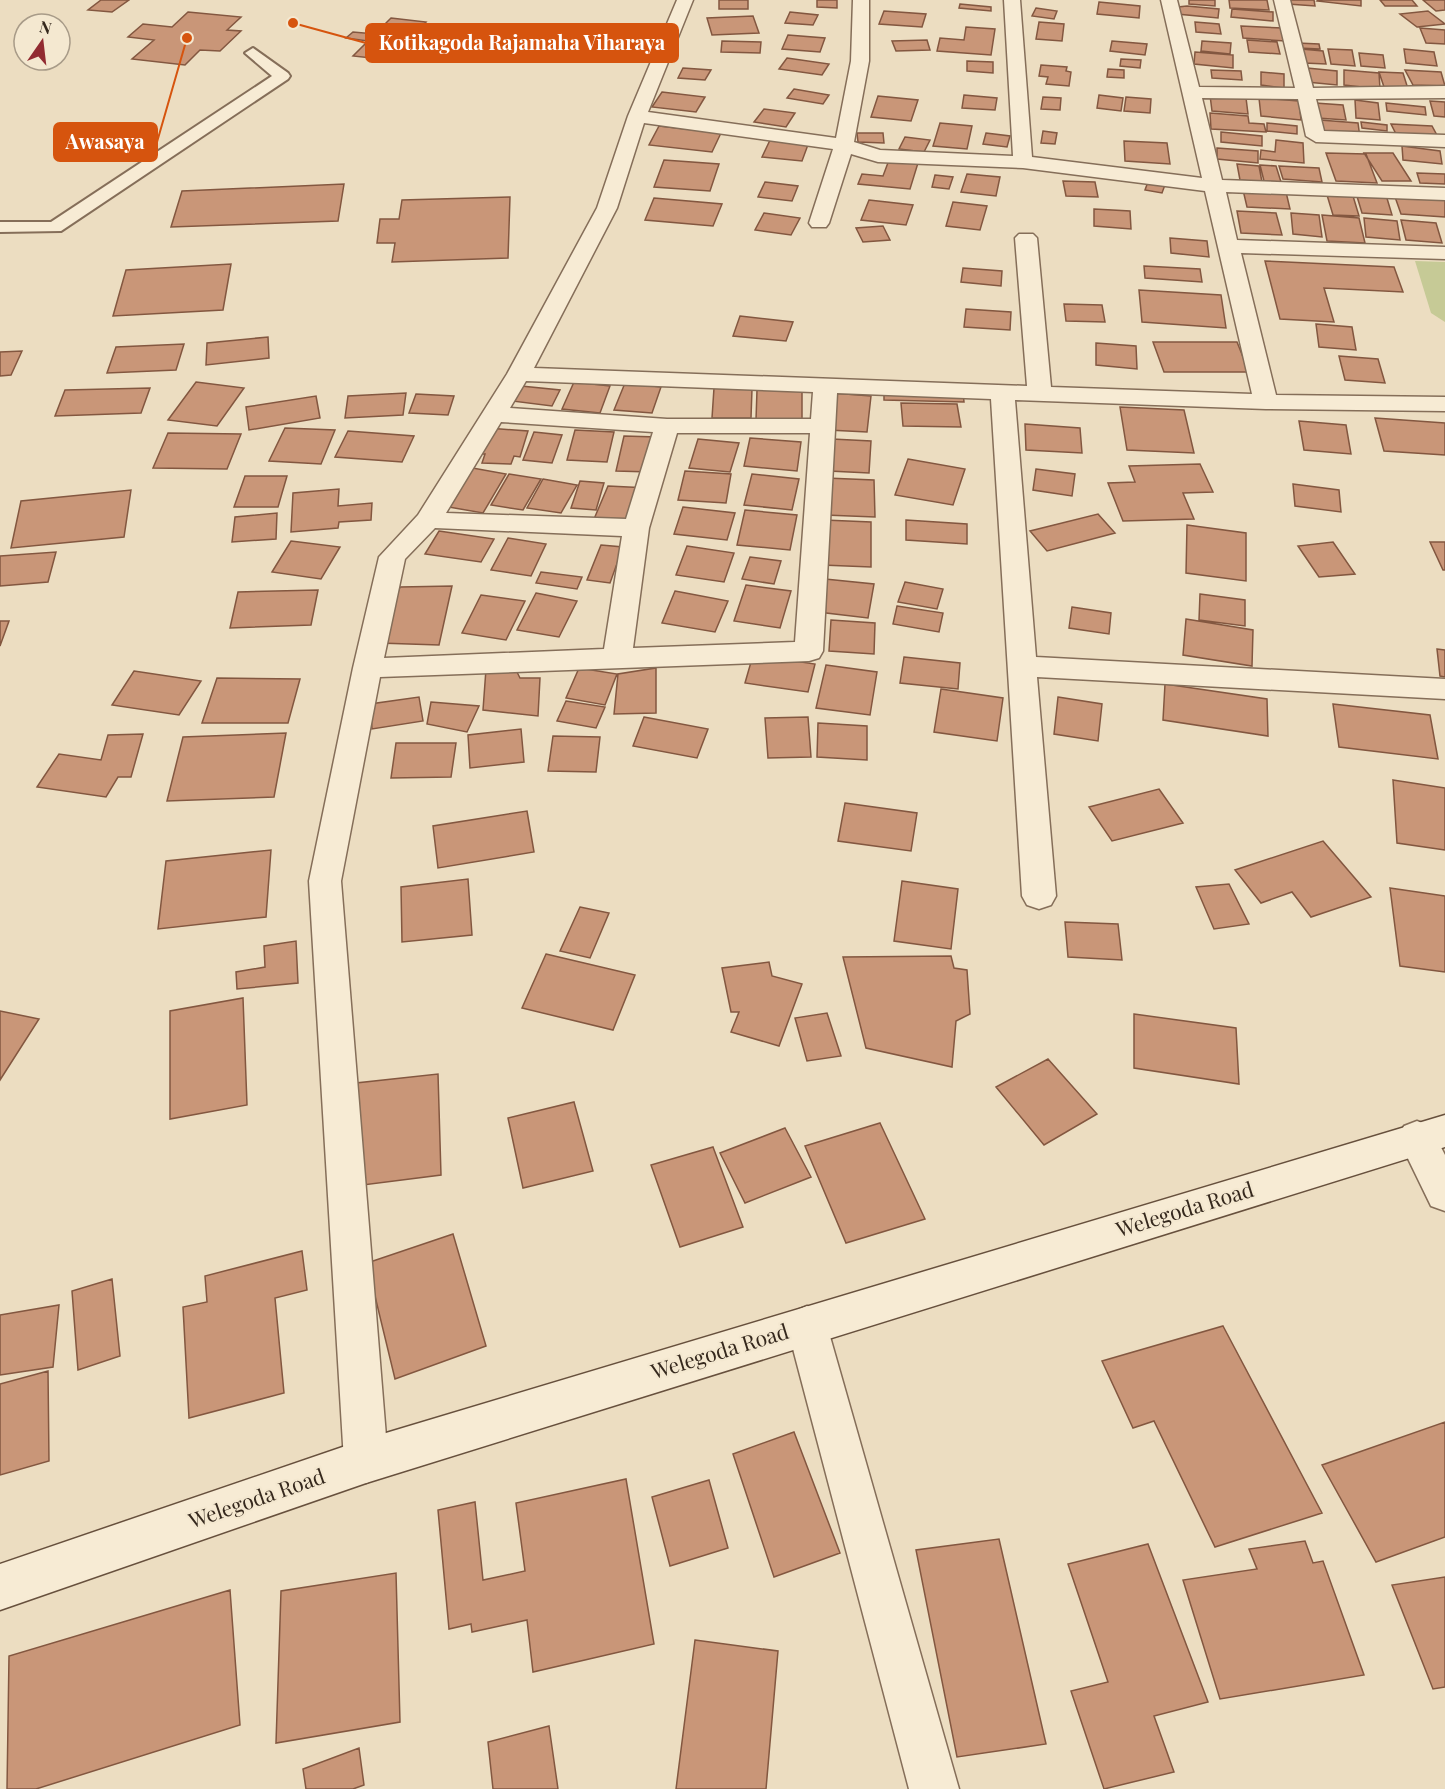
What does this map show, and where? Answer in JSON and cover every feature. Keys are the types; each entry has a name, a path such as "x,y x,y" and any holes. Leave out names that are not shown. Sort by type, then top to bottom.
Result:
{"street":[{"path":"366,1461 325,881 367,668 392,557 428,520 495,414 519,374 607,208 637,116 685,0"},
{"path":"819,223 844,145 860,62 861,0"},
{"path":"1012,0 1023,162"},
{"path":"1169,0 1266,402"},
{"path":"1282,0 1316,136 1445,141"},
{"path":"1193,92 1307,94 1445,92"},
{"path":"637,116 802,137 844,145 878,156 1023,162 1215,186 1445,194"},
{"path":"1026,238 1040,394"},
{"path":"1227,246 1445,253"},
{"path":"519,374 1266,402 1445,404"},
{"path":"367,668 809,651 825,386"},
{"path":"1002,392 1039,896"},
{"path":"495,414 667,426 822,426"},
{"path":"617,659 636,528 667,426"},
{"path":"428,520 636,528"},
{"path":"1022,666 1445,689"},
{"path":"1431,1135 1445,1194"},
{"name":"Welegoda Road","path":"0,1587 366,1461 1431,1135"},
{"path":"807,1326 934,1789"}],"lane":[{"path":"0,226 55,227 282,76 253,53"}],"green space":[{"path":"1415,261 1445,262 1445,322 1431,313"}],"building":[{"path":"101,0 129,0 112,12 88,10"},
{"path":"719,0 748,0 748,9 719,9"},
{"path":"817,0 837,0 837,8 817,7"},
{"path":"1189,0 1215,0 1215,6 1189,4"},
{"path":"1229,0 1267,0 1269,10 1230,8"},
{"path":"1288,0 1314,0 1315,6 1288,4"},
{"path":"1361,0 1361,6 1317,1"},
{"path":"1380,0 1412,0 1417,6 1385,6"},
{"path":"1423,0 1445,0 1445,10 1436,11"},
{"path":"1099,2 1140,6 1139,18 1097,14"},
{"path":"960,4 991,7 991,11 959,8"},
{"path":"1178,7 1219,9 1218,18 1177,14"},
{"path":"1036,8 1057,11 1054,19 1032,16"},
{"path":"1232,9 1273,12 1273,21 1231,17"},
{"path":"884,11 926,14 922,27 879,24"},
{"path":"1428,11 1445,24 1417,27 1400,14"},
{"path":"188,12 241,17 227,30 241,31 220,51 200,50 185,65 132,59 154,40 128,37 143,24 172,27"},
{"path":"790,12 818,15 813,25 785,23"},
{"path":"753,16 759,33 712,35 707,18"},
{"path":"391,18 426,22 412,37 441,40 429,53 400,49 390,60 353,56 368,41 346,38 353,32 375,34"},
{"path":"1039,22 1064,24 1062,41 1036,39"},
{"path":"1195,22 1219,24 1221,34 1196,32"},
{"path":"1241,26 1282,28 1285,41 1243,38"},
{"path":"966,27 995,29 991,55 937,51 940,38 964,40"},
{"path":"1420,28 1445,30 1445,44 1426,43"},
{"path":"788,35 825,38 820,52 782,49"},
{"path":"927,40 930,50 896,51 892,41"},
{"path":"1247,40 1277,42 1280,54 1249,52"},
{"path":"722,41 761,42 760,53 721,52"},
{"path":"1112,41 1147,44 1145,55 1110,51"},
{"path":"1202,41 1231,43 1230,54 1201,51"},
{"path":"1297,43 1319,44 1320,49 1298,48"},
{"path":"1301,49 1323,51 1326,64 1304,63"},
{"path":"1328,49 1352,50 1355,66 1331,64"},
{"path":"1404,49 1434,52 1437,66 1406,63"},
{"path":"1195,52 1233,55 1233,68 1194,64"},
{"path":"1359,53 1383,55 1385,68 1361,66"},
{"path":"787,58 829,64 822,75 779,69"},
{"path":"1121,59 1141,60 1140,68 1120,66"},
{"path":"967,61 993,62 993,73 967,71"},
{"path":"1041,65 1067,67 1066,71 1071,72 1069,86 1046,84 1048,77 1039,76"},
{"path":"683,68 711,70 705,80 678,78"},
{"path":"1307,68 1337,71 1337,85 1307,82"},
{"path":"1108,69 1124,70 1124,78 1107,77"},
{"path":"1211,70 1241,71 1242,80 1212,78"},
{"path":"1344,70 1379,73 1380,89 1344,85"},
{"path":"1405,70 1441,72 1445,86 1413,85"},
{"path":"1261,72 1284,74 1284,88 1261,85"},
{"path":"1379,72 1403,73 1408,89 1384,87"},
{"path":"794,89 829,95 823,104 787,98"},
{"path":"662,92 705,97 696,112 652,107"},
{"path":"964,95 997,98 995,110 962,108"},
{"path":"1099,95 1123,98 1121,111 1097,108"},
{"path":"1210,95 1246,98 1248,114 1212,111"},
{"path":"878,96 918,100 911,121 871,117"},
{"path":"1043,97 1061,98 1060,110 1041,109"},
{"path":"1126,97 1151,99 1150,113 1124,111"},
{"path":"1259,98 1299,101 1301,120 1261,116"},
{"path":"1355,100 1378,103 1380,120 1356,118"},
{"path":"1430,101 1445,102 1445,117 1434,116"},
{"path":"1315,103 1343,105 1346,120 1317,118"},
{"path":"1386,103 1425,107 1426,115 1387,111"},
{"path":"764,109 795,113 786,127 754,122"},
{"path":"1210,113 1248,116 1249,123 1264,124 1266,132 1211,129"},
{"path":"1320,120 1358,123 1360,138 1322,134"},
{"path":"1361,122 1387,125 1387,131 1362,128"},
{"path":"940,123 972,126 967,149 933,146"},
{"path":"1267,123 1297,126 1297,134 1267,131"},
{"path":"1391,124 1432,126 1439,139 1398,138"},
{"path":"659,126 721,133 712,152 649,145"},
{"path":"1043,131 1057,133 1055,144 1041,143"},
{"path":"1221,132 1262,136 1262,146 1221,142"},
{"path":"857,133 883,133 884,143 858,142"},
{"path":"986,133 1010,136 1007,147 983,144"},
{"path":"905,137 930,140 924,152 899,149"},
{"path":"771,138 809,142 802,161 762,157"},
{"path":"1276,140 1303,143 1304,163 1260,159 1261,150 1275,152"},
{"path":"1124,141 1167,143 1170,164 1125,161"},
{"path":"1402,146 1440,151 1442,164 1403,160"},
{"path":"1217,148 1258,151 1258,163 1217,159"},
{"path":"1326,153 1366,154 1377,183 1336,181"},
{"path":"1364,153 1393,153 1411,181 1382,181"},
{"path":"664,160 719,164 710,191 654,187"},
{"path":"889,160 918,163 910,189 858,184 862,174 883,176"},
{"path":"1237,164 1259,166 1262,182 1240,180"},
{"path":"1260,165 1276,166 1281,182 1264,181"},
{"path":"1279,166 1319,168 1322,182 1283,179"},
{"path":"1417,173 1445,174 1445,184 1420,183"},
{"path":"967,174 1000,177 996,196 961,192"},
{"path":"935,175 953,177 949,189 932,187"},
{"path":"1149,179 1166,182 1162,193 1145,190"},
{"path":"1063,181 1095,182 1098,197 1066,196"},
{"path":"765,182 798,186 792,201 758,197"},
{"path":"344,184 338,221 171,227 182,191"},
{"path":"1243,190 1286,192 1290,209 1247,207"},
{"path":"1356,193 1386,195 1392,215 1362,213"},
{"path":"1394,194 1445,197 1445,217 1401,214"},
{"path":"1327,195 1353,196 1359,216 1333,215"},
{"path":"510,197 508,258 392,262 395,243 377,243 380,219 399,219 402,200"},
{"path":"654,198 722,204 713,226 645,220"},
{"path":"869,200 913,205 906,225 861,220"},
{"path":"953,202 987,206 980,230 946,226"},
{"path":"1094,209 1130,211 1131,229 1094,226"},
{"path":"1237,211 1276,213 1282,235 1241,233"},
{"path":"764,213 800,218 791,235 755,230"},
{"path":"1291,213 1319,215 1322,237 1293,234"},
{"path":"1322,215 1359,218 1365,243 1327,241"},
{"path":"1364,218 1397,221 1400,240 1366,237"},
{"path":"1401,220 1436,223 1442,243 1406,240"},
{"path":"883,226 890,240 863,242 856,228"},
{"path":"1170,238 1207,241 1209,257 1171,253"},
{"path":"1265,261 1394,267 1403,292 1324,288 1334,322 1280,319"},
{"path":"231,264 223,310 113,316 126,270"},
{"path":"1144,266 1200,269 1202,282 1145,278"},
{"path":"963,268 1002,271 1001,286 961,282"},
{"path":"1139,290 1221,295 1226,328 1142,322"},
{"path":"1064,304 1102,305 1105,322 1066,321"},
{"path":"966,309 1011,312 1010,330 964,327"},
{"path":"740,316 793,322 786,341 733,336"},
{"path":"1316,324 1352,327 1356,350 1319,347"},
{"path":"268,337 269,358 206,365 207,343"},
{"path":"1153,342 1237,342 1249,372 1164,372"},
{"path":"1096,343 1136,346 1137,369 1096,365"},
{"path":"184,344 176,370 107,373 116,347"},
{"path":"22,351 11,375 0,376 0,352"},
{"path":"1339,356 1378,359 1385,383 1345,380"},
{"path":"196,382 244,388 217,426 168,420"},
{"path":"574,382 610,386 600,413 562,409"},
{"path":"625,383 661,387 652,413 614,410"},
{"path":"521,386 560,390 552,406 512,401"},
{"path":"150,388 141,413 55,416 65,390"},
{"path":"714,388 752,389 751,418 712,418"},
{"path":"757,390 802,391 802,421 756,420"},
{"path":"884,390 963,392 964,402 884,400"},
{"path":"406,393 403,415 345,418 348,396"},
{"path":"832,393 871,396 867,432 828,430"},
{"path":"416,394 454,396 448,415 409,413"},
{"path":"316,396 320,418 249,430 246,407"},
{"path":"901,403 957,404 961,427 903,426"},
{"path":"1120,407 1184,410 1194,453 1127,450"},
{"path":"1375,418 1445,423 1445,455 1384,451"},
{"path":"1299,421 1346,425 1351,454 1304,450"},
{"path":"1025,424 1080,428 1082,453 1026,450"},
{"path":"285,428 335,430 321,464 269,461"},
{"path":"488,428 528,431 520,457 514,456 511,464 482,463 485,454 479,454"},
{"path":"575,430 614,432 607,462 567,460"},
{"path":"348,431 414,436 402,462 335,457"},
{"path":"534,432 562,435 552,463 523,460"},
{"path":"168,433 241,434 227,469 153,468"},
{"path":"624,436 657,437 650,472 616,471"},
{"path":"750,438 801,442 797,471 744,466"},
{"path":"698,439 739,443 730,472 689,468"},
{"path":"832,439 871,441 869,473 829,471"},
{"path":"908,459 965,469 953,505 895,495"},
{"path":"1200,464 1213,492 1183,493 1194,519 1123,521 1108,483 1135,482 1129,466"},
{"path":"467,467 506,474 483,513 443,506"},
{"path":"1036,469 1075,474 1072,496 1033,490"},
{"path":"685,471 731,474 726,503 678,500"},
{"path":"509,474 541,479 523,510 491,505"},
{"path":"752,474 799,479 792,510 744,505"},
{"path":"245,476 287,476 278,507 234,507"},
{"path":"826,478 874,480 875,517 825,515"},
{"path":"543,479 577,485 561,513 527,508"},
{"path":"580,481 604,483 596,510 571,508"},
{"path":"1293,484 1339,490 1341,512 1295,506"},
{"path":"608,486 648,488 636,523 594,519"},
{"path":"339,489 338,506 372,503 371,520 339,522 338,528 291,532 293,493"},
{"path":"131,490 124,537 11,548 21,501"},
{"path":"683,507 735,513 727,540 674,534"},
{"path":"745,510 797,515 790,550 737,545"},
{"path":"277,513 276,539 232,542 235,517"},
{"path":"1098,514 1115,533 1047,551 1030,531"},
{"path":"824,520 871,522 871,567 822,565"},
{"path":"906,520 967,524 967,544 906,540"},
{"path":"1187,525 1246,533 1246,581 1186,573"},
{"path":"439,531 494,539 481,562 425,554"},
{"path":"508,538 546,544 531,576 491,570"},
{"path":"291,541 340,547 321,579 272,572"},
{"path":"1333,542 1355,574 1319,577 1298,546"},
{"path":"1430,542 1445,542 1445,570 1443,570"},
{"path":"601,545 623,547 610,583 587,580"},
{"path":"687,546 734,553 724,582 676,575"},
{"path":"56,552 48,582 0,586 0,556"},
{"path":"750,557 781,561 774,584 742,579"},
{"path":"541,572 582,577 577,589 536,583"},
{"path":"825,579 874,584 868,618 818,612"},
{"path":"905,582 943,589 937,609 898,602"},
{"path":"746,585 791,591 780,628 734,621"},
{"path":"452,586 439,645 379,643 400,587"},
{"path":"318,590 311,625 230,628 238,592"},
{"path":"675,591 728,601 715,632 662,623"},
{"path":"536,593 577,601 559,637 517,630"},
{"path":"1200,594 1245,600 1245,626 1199,620"},
{"path":"481,595 525,601 506,640 462,633"},
{"path":"897,606 943,613 939,632 893,624"},
{"path":"1072,607 1111,613 1109,634 1069,628"},
{"path":"1186,619 1253,630 1252,666 1183,655"},
{"path":"831,620 875,623 874,654 829,651"},
{"path":"0,621 9,621 0,646"},
{"path":"1437,649 1445,650 1445,677 1440,676"},
{"path":"753,655 815,664 808,692 745,683"},
{"path":"904,657 960,663 958,689 900,683"},
{"path":"826,665 877,672 870,715 816,708"},
{"path":"515,668 520,678 540,678 538,716 483,710 486,669"},
{"path":"579,668 617,674 605,705 566,698"},
{"path":"656,668 656,713 614,714 618,674"},
{"path":"134,671 201,681 179,715 112,705"},
{"path":"217,678 300,679 288,723 202,723"},
{"path":"1165,684 1267,699 1268,736 1163,720"},
{"path":"941,689 1003,698 997,741 934,732"},
{"path":"419,697 423,721 372,729 370,704"},
{"path":"1058,697 1102,704 1098,741 1054,734"},
{"path":"566,701 605,707 596,728 557,721"},
{"path":"431,702 479,706 467,732 427,724"},
{"path":"1333,704 1430,715 1438,759 1339,747"},
{"path":"644,717 708,729 697,758 633,746"},
{"path":"808,717 811,757 768,758 765,718"},
{"path":"818,723 867,726 867,760 817,757"},
{"path":"521,729 524,762 470,768 468,735"},
{"path":"286,733 274,797 167,801 183,737"},
{"path":"143,734 131,777 118,777 106,797 37,787 59,754 101,760 108,735"},
{"path":"553,736 600,737 596,772 548,771"},
{"path":"396,743 456,743 451,777 391,778"},
{"path":"1393,780 1445,788 1445,850 1397,843"},
{"path":"1159,789 1183,823 1112,841 1089,807"},
{"path":"845,803 917,813 911,851 838,841"},
{"path":"527,811 534,852 438,868 433,826"},
{"path":"1323,841 1371,897 1311,917 1292,892 1261,903 1235,870"},
{"path":"271,850 266,917 158,929 166,861"},
{"path":"468,879 472,935 402,942 401,887"},
{"path":"902,881 958,889 951,949 894,941"},
{"path":"1229,884 1249,924 1214,929 1196,887"},
{"path":"1390,888 1445,896 1445,972 1400,966"},
{"path":"580,907 609,913 590,958 560,951"},
{"path":"1065,922 1118,924 1122,960 1068,957"},
{"path":"296,941 298,983 237,989 236,972 265,967 264,946"},
{"path":"546,954 635,975 613,1030 522,1008"},
{"path":"951,956 954,968 967,970 970,1014 956,1021 952,1067 866,1048 843,957"},
{"path":"769,962 772,976 802,984 779,1046 731,1032 739,1012 731,1012 722,968"},
{"path":"243,998 247,1105 170,1119 170,1011"},
{"path":"0,1011 39,1019 0,1080"},
{"path":"827,1013 841,1056 807,1061 795,1018"},
{"path":"1134,1014 1236,1028 1239,1084 1134,1068"},
{"path":"1048,1059 1097,1114 1044,1145 996,1087"},
{"path":"438,1074 441,1175 355,1186 356,1083"},
{"path":"574,1102 593,1171 523,1188 508,1118"},
{"path":"880,1123 925,1219 846,1243 805,1146"},
{"path":"785,1128 811,1177 745,1203 720,1153"},
{"path":"713,1147 743,1227 680,1247 651,1165"},
{"path":"453,1234 486,1346 395,1379 367,1263"},
{"path":"302,1251 307,1290 275,1298 284,1393 189,1418 183,1307 207,1302 205,1276"},
{"path":"112,1279 120,1356 78,1370 72,1291"},
{"path":"59,1305 53,1367 0,1375 0,1315"},
{"path":"1223,1326 1322,1513 1215,1547 1154,1421 1133,1428 1102,1361"},
{"path":"48,1371 49,1461 0,1475 0,1384"},
{"path":"1445,1422 1445,1537 1376,1562 1322,1465"},
{"path":"794,1432 840,1553 774,1577 733,1454"},
{"path":"626,1479 654,1644 533,1672 527,1620 472,1632 471,1624 449,1629 438,1510 475,1502 483,1580 525,1571 516,1503"},
{"path":"709,1480 728,1548 670,1566 652,1497"},
{"path":"999,1539 1046,1744 957,1757 916,1550"},
{"path":"1305,1541 1313,1563 1323,1561 1364,1675 1220,1699 1183,1580 1257,1569 1249,1549"},
{"path":"1148,1544 1208,1702 1154,1716 1174,1772 1104,1789 1071,1691 1108,1682 1068,1564"},
{"path":"396,1573 400,1722 276,1743 281,1591"},
{"path":"1445,1577 1445,1687 1433,1689 1392,1585"},
{"path":"230,1590 240,1725 36,1789 7,1789 9,1656"},
{"path":"695,1640 778,1651 766,1789 676,1789"},
{"path":"549,1726 558,1789 493,1789 488,1742"},
{"path":"359,1748 364,1785 353,1789 306,1789 303,1769"}],"place":[{"name":"Kotikagoda Rajamaha Viharaya","path":"293,23"},
{"name":"Awasaya","path":"187,38"}]}
